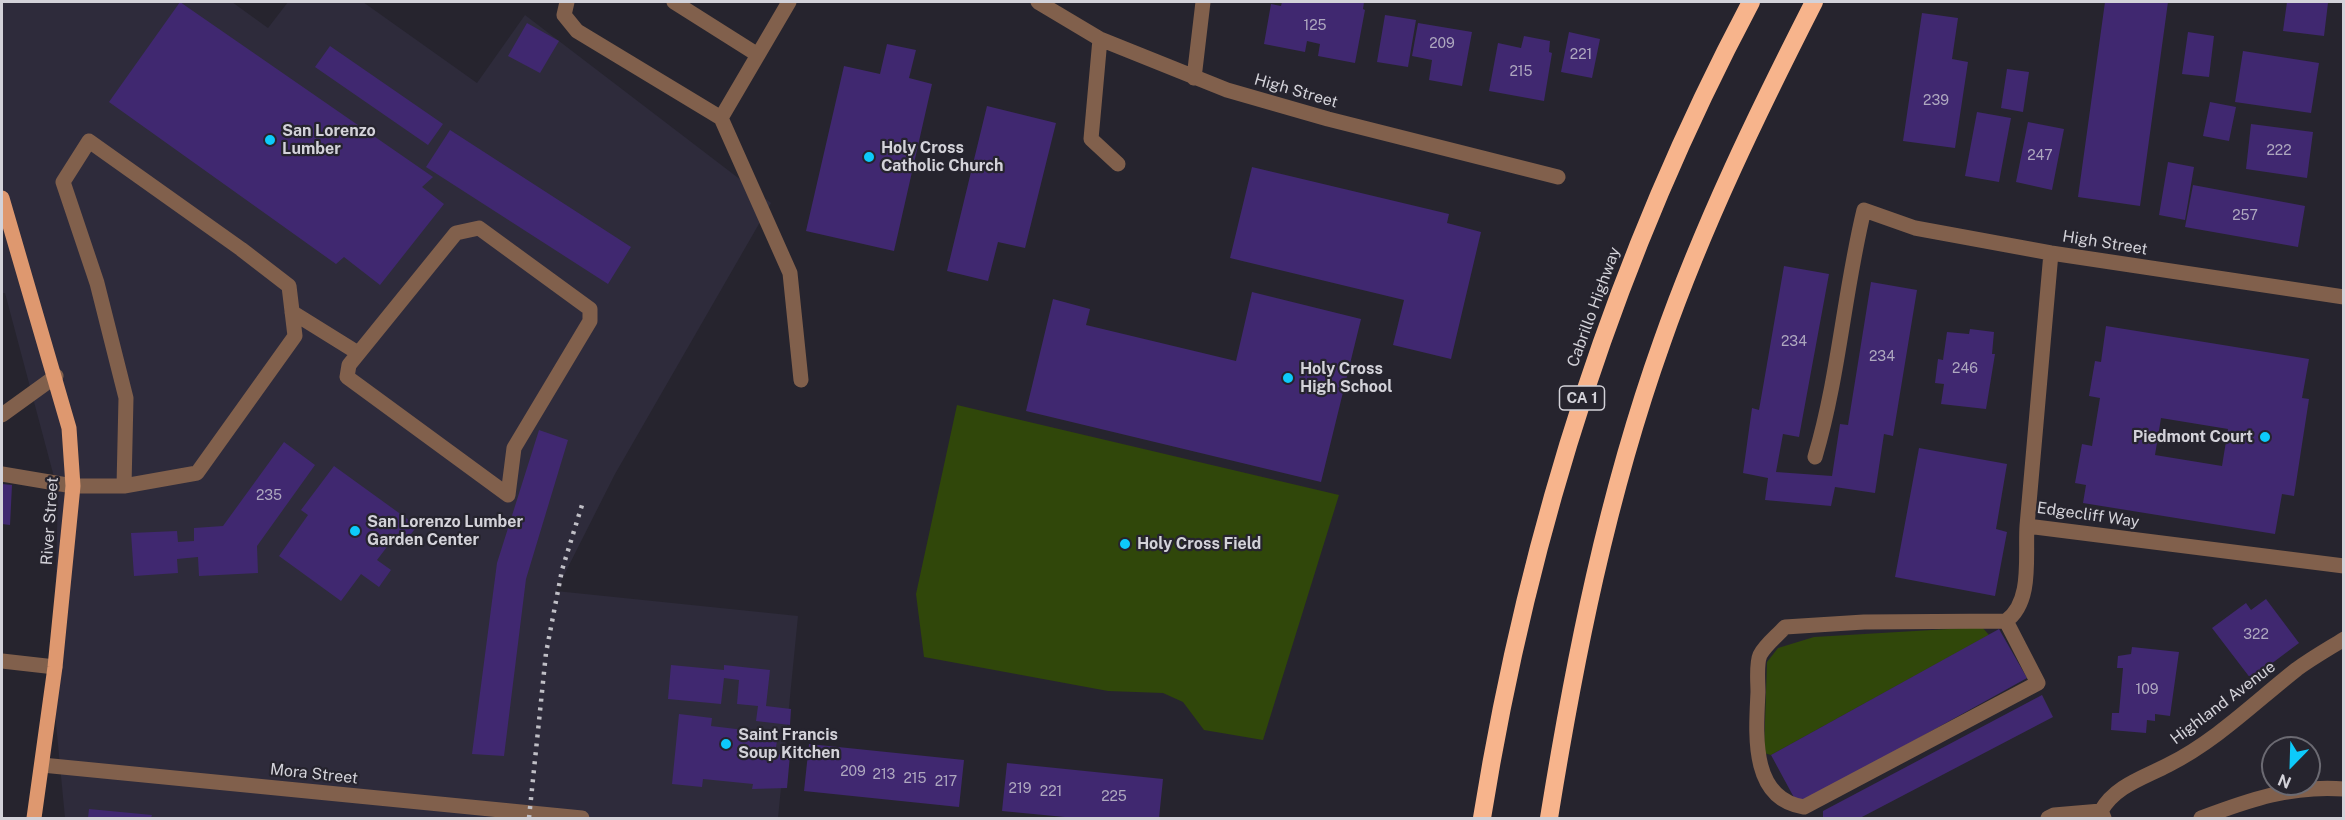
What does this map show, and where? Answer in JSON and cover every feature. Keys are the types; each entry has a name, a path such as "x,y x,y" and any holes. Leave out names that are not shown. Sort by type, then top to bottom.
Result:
{"highway":[{"name":"Cabrillo Highway","path":"1482,819 1523,606 1557,476 1577,411 1618,294 1656,199 1702,98 1751,2"},
{"path":"1549,819 1593,583 1624,461 1649,380 1673,310 1713,214 1814,2"}],"main road":[{"name":"River Street","path":"2,198 56,376 69,428 73,486 55,668 34,819"}],"street":[{"path":"567,2 564,15 577,31 721,118 790,273 801,380"},
{"path":"674,2 758,55"},
{"path":"721,118 789,2"},
{"name":"High Street","path":"1038,2 1100,39 1194,78 1328,119 1558,177"},
{"path":"1194,78 1203,2"},
{"path":"1100,39 1091,139 1118,164"},
{"path":"2,474 73,486 124,486 197,473 295,336 289,286 89,141 63,182 97,283 126,398 124,486"},
{"name":"High Street","path":"1815,457 1829,410 1854,252 1864,210 1915,228 2051,253 2343,297"},
{"path":"479,228 590,309 590,321 514,448 508,495 347,377 350,364 358,353 456,233 479,228"},
{"name":"Edgecliff Way","path":"2051,253 2027,526 2343,566"},
{"path":"292,312 358,353"},
{"path":"2,415 56,376"},
{"path":"2006,621 2037,683 1803,807 1789,805 1776,797 1764,778 1755,740 1760,656 1785,627 1864,622 2006,621 2017,614 2024,600 2027,526"},
{"name":"Highland Avenue","path":"2103,815 2109,797 2170,764 2217,734 2300,668 2343,639"},
{"path":"2,662 55,668"},
{"name":"Mora Street","path":"42,765 456,812 582,819"},
{"path":"2201,819 2261,795 2323,787 2343,789"},
{"path":"2048,819 2054,815 2103,815"}],"shaded area":[{"path":"2,2 232,2 268,28 288,2 363,2 477,83 525,15 771,203 615,474 556,591 798,616 778,818 65,818 53,692 58,492 5,293 2,293"}],"green space":[{"name":"Holy Cross Field","path":"957,405 1339,495 1263,740 1204,730 1183,702 1163,693 1108,691 924,657 916,594"},
{"path":"1982,627 1989,635 1771,755 1764,753 1767,662 1778,648 1814,637"}],"building":[{"name":"San Lorenzo Lumber","path":"180,2 433,177 422,187 444,204 380,285 344,257 336,264 109,102"},
{"path":"1282,2 1364,2 1363,9 1365,10 1355,63 1318,56 1320,44 1307,41 1305,52 1264,44 1271,4 1281,6"},
{"path":"2105,2 2168,2 2140,206 2078,197"},
{"path":"2287,2 2328,3 2324,36 2283,31"},
{"path":"1922,13 1958,18 1952,59 1968,62 1955,148 1903,141"},
{"path":"1385,15 1416,20 1408,67 1377,62"},
{"path":"527,23 559,41 540,73 508,56"},
{"path":"1418,23 1472,32 1462,86 1429,80 1432,60 1412,56"},
{"path":"1569,32 1600,39 1592,78 1561,72"},
{"path":"2188,32 2214,36 2209,77 2182,74"},
{"path":"1524,36 1550,41 1549,52 1552,53 1544,101 1489,91 1498,43 1521,48"},
{"name":"Holy Cross Catholic Church","path":"887,44 916,50 909,78 932,84 894,251 806,231 844,66 880,74"},
{"path":"330,46 443,124 428,145 315,67"},
{"path":"2243,51 2319,63 2311,113 2235,102"},
{"path":"2007,69 2029,72 2023,112 2001,108"},
{"path":"2210,102 2236,107 2229,141 2203,136"},
{"path":"987,106 1056,123 1025,248 998,242 988,281 947,271"},
{"path":"1977,112 2011,118 1999,182 1965,176"},
{"path":"2028,122 2064,129 2052,190 2016,182"},
{"path":"2251,124 2313,132 2307,178 2246,169"},
{"path":"450,130 631,247 608,284 426,167"},
{"path":"2168,162 2194,167 2185,220 2159,215"},
{"path":"1252,167 1449,214 1447,223 1481,232 1451,359 1393,345 1404,300 1230,258"},
{"path":"2193,185 2305,206 2298,247 2185,227"},
{"path":"1784,266 1829,274 1799,437 1783,434 1776,472 1832,476 1840,424 1848,425 1871,282 1917,290 1893,436 1884,434 1875,493 1835,487 1831,506 1765,500 1768,478 1743,473 1752,408 1759,410"},
{"path":"1252,292 1361,319 1321,482 1026,411 1053,299 1090,309 1086,325 1236,361"},
{"name":"Piedmont Court","path":"2106,326 2309,359 2302,398 2309,399 2294,496 2282,494 2275,534 2083,503 2086,485 2075,483 2082,444 2092,446 2100,398 2089,396 2095,361 2101,362","holes":["2161,418 2228,429 2222,466 2155,455"]},
{"path":"1970,329 1994,332 1992,354 1995,354 1986,409 1941,404 1944,384 1935,383 1938,359 1943,360 1947,332 1969,334"},
{"path":"539,430 568,440 526,579 504,756 472,754 497,563"},
{"path":"284,442 315,465 257,546 258,573 199,576 198,557 177,559 178,573 134,576 131,533 177,531 178,542 194,541 194,528 223,526"},
{"path":"1919,448 2007,464 1996,529 2007,532 1995,596 1895,577"},
{"name":"San Lorenzo Lumber Garden Center","path":"334,466 417,526 405,542 396,535 377,560 391,570 379,587 361,574 341,601 279,556 308,515 301,510"},
{"path":"2,484 12,485 10,525 2,524"},
{"path":"2266,599 2299,643 2251,679 2212,628 2246,603 2251,610"},
{"path":"1999,629 2027,678 1798,805 1771,755"},
{"path":"2132,647 2179,652 2170,716 2155,714 2155,721 2147,720 2146,733 2111,730 2112,713 2119,713 2123,668 2117,668 2118,656 2131,654"},
{"path":"671,665 724,670 724,665 770,670 766,706 791,709 790,725 756,721 758,706 737,704 739,680 724,678 721,704 668,699"},
{"path":"2042,695 2053,717 1860,818 1823,818 1823,811"},
{"name":"Saint Francis Soup Kitchen","path":"679,714 712,718 711,726 778,734 775,754 790,755 787,788 752,789 753,784 703,779 702,787 672,784"},
{"path":"809,744 964,760 959,807 804,791"},
{"path":"1007,763 1163,779 1159,818 1075,818 1002,811"},
{"path":"89,809 152,815 151,818 88,818"}],"railway":[{"path":"529,818 546,653 562,570 582,505"}],"place":[{"name":"San Lorenzo Lumber","path":"270,140"},
{"name":"Holy Cross Catholic Church","path":"869,157"},
{"name":"Holy Cross High School","path":"1288,378"},
{"name":"Piedmont Court","path":"2265,437"},
{"name":"San Lorenzo Lumber Garden Center","path":"355,531"},
{"name":"Holy Cross Field","path":"1125,544"},
{"name":"Saint Francis Soup Kitchen","path":"726,744"}]}
